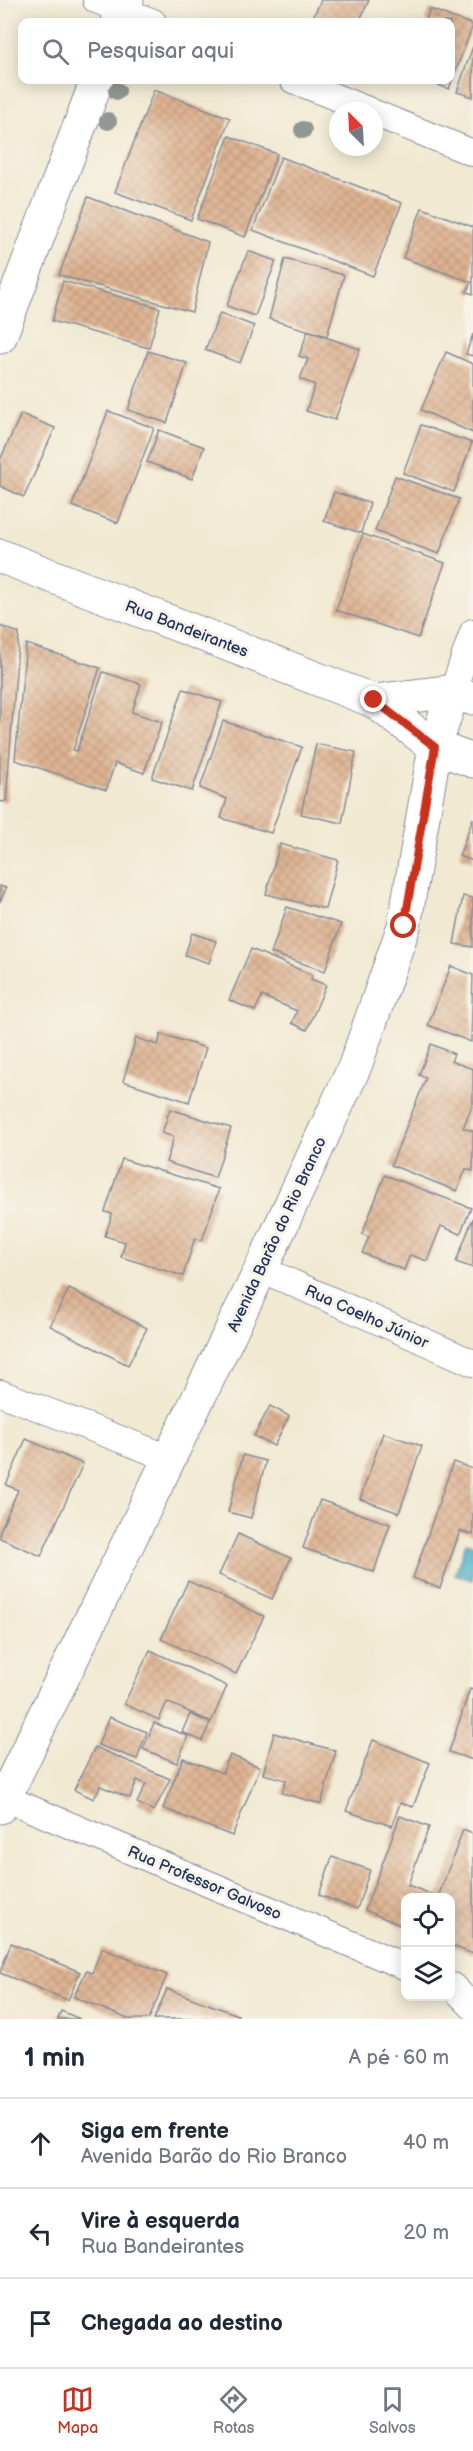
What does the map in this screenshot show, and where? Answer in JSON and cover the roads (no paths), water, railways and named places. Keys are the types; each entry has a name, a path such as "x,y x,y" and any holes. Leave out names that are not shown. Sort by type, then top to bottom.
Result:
{"street":[{"path":"116,8 142,18"},
{"path":"0,337 95,84"},
{"path":"303,84 347,102"},
{"path":"383,116 473,153"},
{"name":"Rua Bandeirantes","path":"0,556 374,700 435,747 473,760"},
{"name":"Avenida Barão do Rio Branco","path":"3,1803 261,1269 355,1066 404,926 435,747 463,695 473,632"},
{"name":"Rua Bandeirantes","path":"374,700 463,695"},
{"name":"Rua Coelho Júnior","path":"261,1269 473,1363"},
{"path":"0,1393 168,1458"},
{"name":"Rua Professor Galvoso","path":"3,1803 401,1965"},
{"path":"458,1988 473,2007"}],"water":[{"path":"466,1543 473,1545 472,1580 455,1574"}]}
